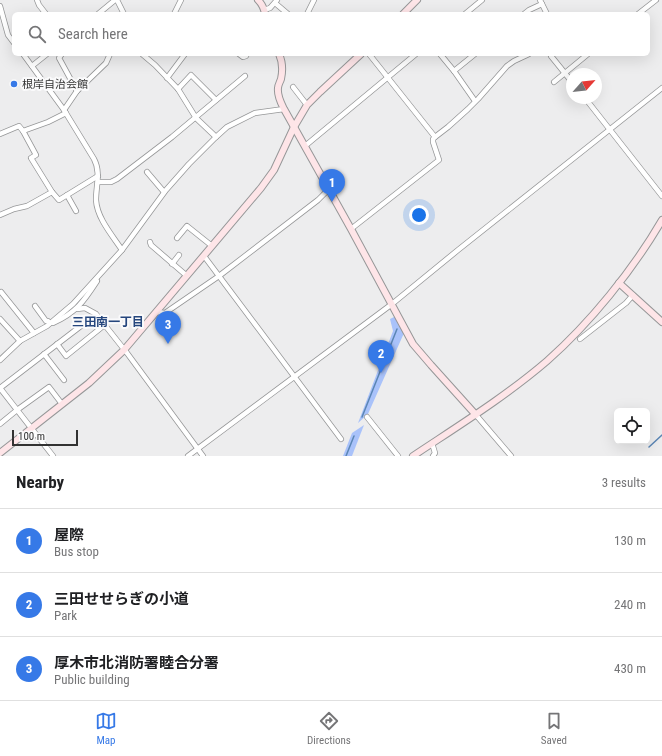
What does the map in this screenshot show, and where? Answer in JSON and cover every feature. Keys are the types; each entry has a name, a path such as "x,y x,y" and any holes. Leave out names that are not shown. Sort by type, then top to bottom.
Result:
{"street":[{"path":"37,0 45,12"},
{"path":"101,12 116,0 123,12"},
{"path":"175,12 181,0"},
{"path":"258,0 262,4 264,12 276,1 286,12"},
{"path":"308,12 314,0"},
{"path":"406,12 417,0"},
{"path":"467,12 482,0"},
{"path":"641,12 656,0"},
{"path":"527,12 542,1 546,12"},
{"path":"0,6 8,35 12,40"},
{"path":"24,56 65,112 94,159 97,165 98,182 96,200 99,213 122,250"},
{"path":"32,66 44,56"},
{"path":"60,56 59,58 76,91"},
{"path":"23,131 48,122 65,112 76,91 106,63 109,56"},
{"path":"144,56 178,89 196,118 216,137"},
{"path":"167,78 184,56"},
{"path":"280,56 283,64 283,72 278,93 284,109 417,349 511,456"},
{"path":"0,453 89,383 124,350 261,188 274,170 294,127 307,106 359,56"},
{"path":"370,56 435,137"},
{"path":"305,146 414,56"},
{"path":"442,56 475,101"},
{"path":"454,71 473,56"},
{"path":"351,229 439,160 433,139 448,128 507,66 525,56"},
{"path":"551,56 565,73"},
{"path":"554,82 586,56"},
{"path":"178,89 191,75 216,100"},
{"path":"98,182 111,182 117,179 196,118 245,76"},
{"path":"293,87 307,106"},
{"path":"188,456 392,304 662,88"},
{"path":"590,104 662,196"},
{"path":"48,325 73,304 122,250 164,192 216,137 227,127 255,113 284,109"},
{"path":"0,134 18,124 36,155 31,158 52,192 59,200 98,176"},
{"path":"147,172 164,192"},
{"path":"157,312 165,313 219,276 318,200 329,189"},
{"path":"0,215 26,206 52,192"},
{"path":"67,195 76,211"},
{"path":"413,456 476,415 518,384 553,355 605,301 639,255 662,220"},
{"path":"177,238 187,226 212,246"},
{"path":"150,242 151,245 187,276"},
{"path":"172,264 180,255"},
{"path":"204,256 341,439"},
{"path":"0,360 20,342 48,325 59,321 77,309 98,279 98,276"},
{"path":"619,283 662,322"},
{"path":"1,292 34,333"},
{"path":"580,339 626,303 633,295"},
{"path":"35,306 46,321 48,321 48,325"},
{"path":"77,309 82,308 90,310 96,314 203,456"},
{"path":"0,319 20,342"},
{"path":"53,456 0,388 90,319 92,319 99,329"},
{"path":"57,344 66,356 105,325"},
{"path":"44,354 64,380"},
{"path":"0,424 49,387 62,404"},
{"path":"367,417 398,456"},
{"path":"432,443 435,453 433,456"}],"shaded area":[{"path":"396,316 404,333 368,414 358,423 393,331 390,319"},
{"path":"364,425 352,456 343,456 352,433"}],"waterway":[{"path":"362,417 397,329"},
{"path":"649,447 662,435"},
{"path":"346,456 354,436"}],"place":[{"name":"根岸自治会館","path":"14,84"},
{"name":"屋際","path":"332,202"},
{"name":"厚木市北消防署睦合分署","path":"168,344"},
{"name":"三田せせらぎの小道","path":"381,373"}],"district":[{"name":"三田南一丁目","path":"108,322"}]}
